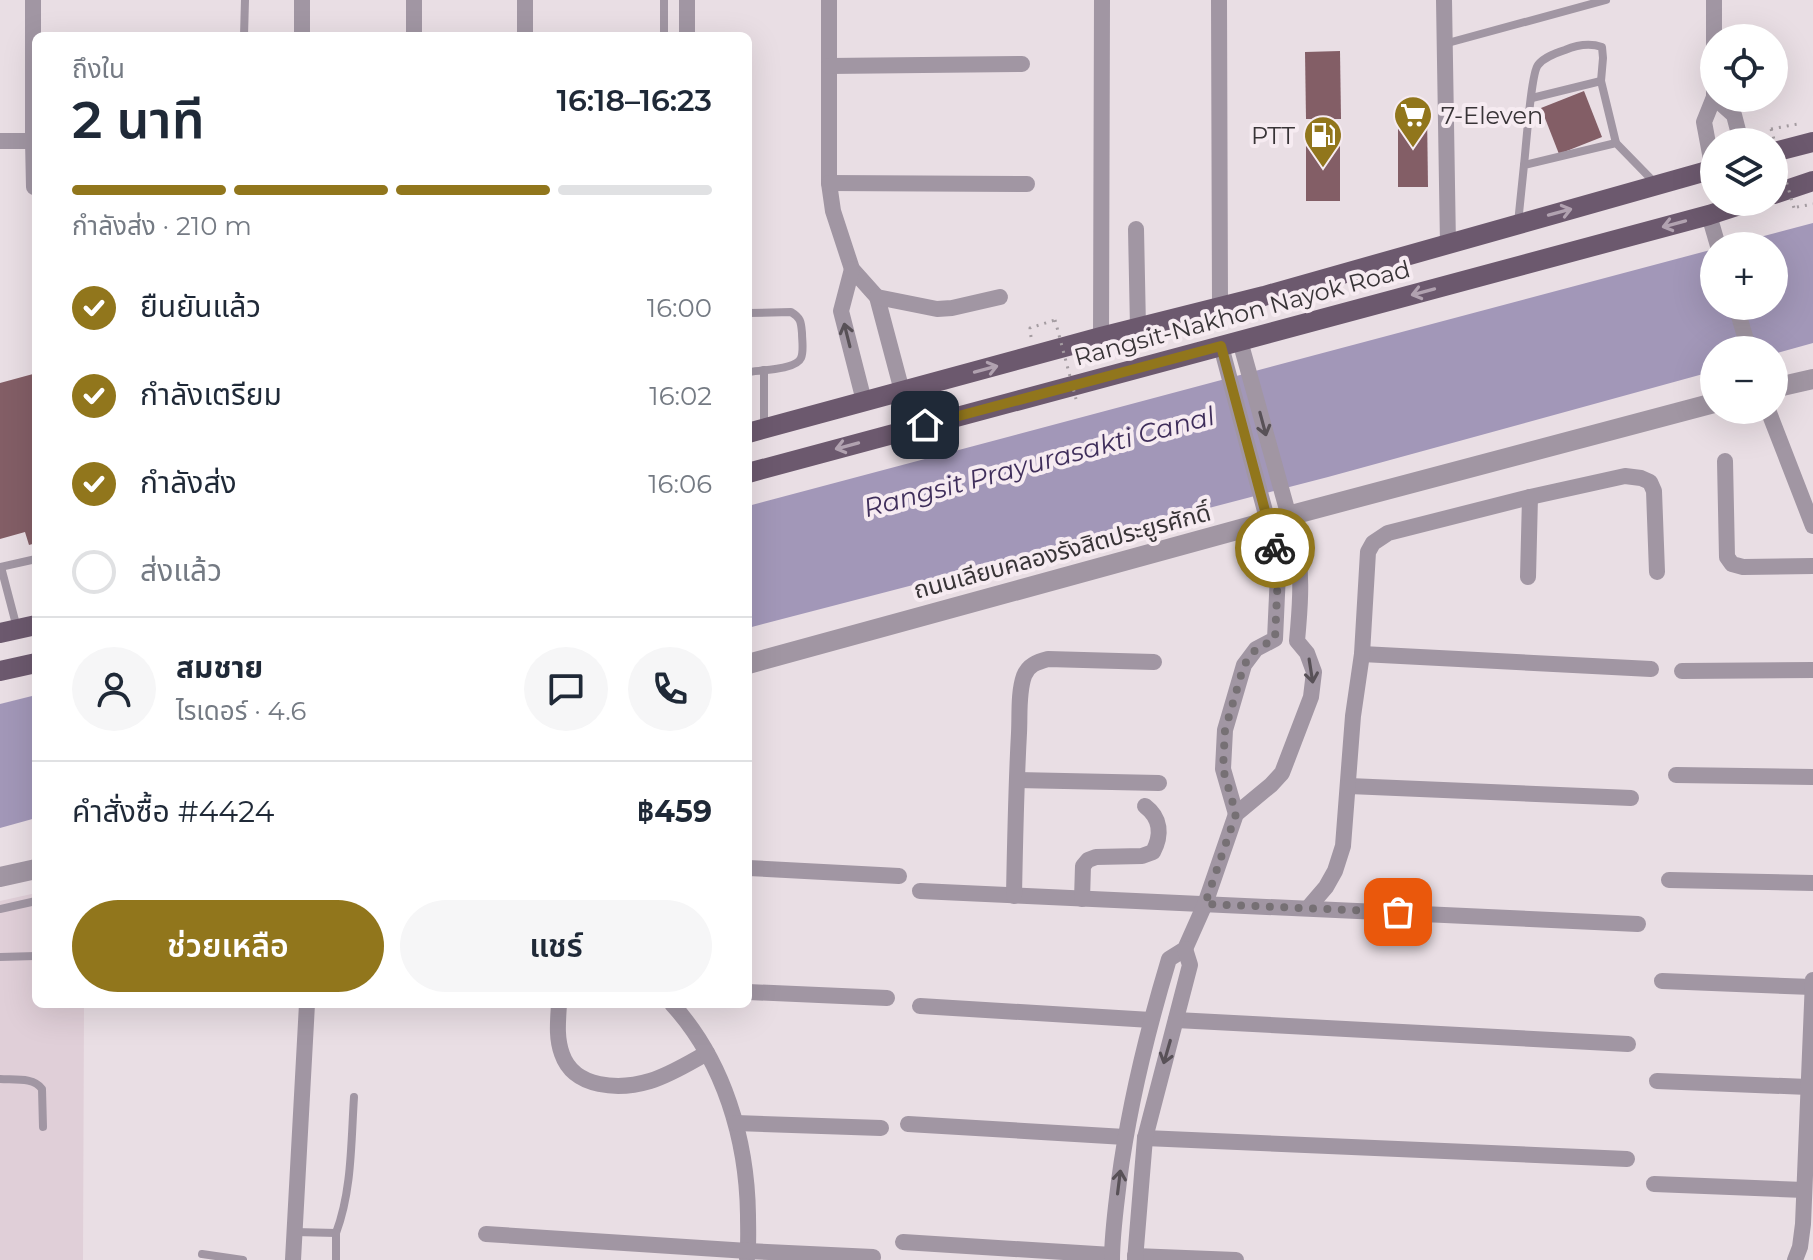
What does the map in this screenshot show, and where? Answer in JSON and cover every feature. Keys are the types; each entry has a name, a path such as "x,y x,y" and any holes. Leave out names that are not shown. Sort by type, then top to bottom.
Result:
{"main road":[{"path":"1788,148 1813,142"},
{"name":"Rangsit-Nakhon Nayok Road","path":"756,431 1448,245 1700,173"},
{"path":"1788,189 1813,181"},
{"name":"Rangsit-Nakhon Nayok Road","path":"752,472 1233,353 1706,216"},
{"path":"0,671 32,664"}],"street":[{"path":"33,0 33,32"},
{"path":"302,0 302,32"},
{"path":"414,0 414,32"},
{"path":"525,0 525,32"},
{"path":"687,0 687,32"},
{"path":"829,0 829,183 833,211 852,269 877,297 902,391"},
{"path":"1101,337 1102,0"},
{"path":"1219,0 1220,306"},
{"path":"1444,0 1448,245"},
{"path":"1714,0 1714,24"},
{"path":"829,66 1022,64"},
{"path":"0,141 32,141"},
{"path":"829,183 1027,184"},
{"path":"1136,229 1138,328"},
{"path":"852,269 841,311 864,401"},
{"path":"877,297 937,309 1000,297"},
{"path":"1233,353 1281,489 1275,639"},
{"path":"903,1242 1112,1257 1125,1137 1151,1020 1169,959 1185,949 1205,904 1236,814 1282,773 1311,697 1314,672 1307,653 1297,641 1301,574 1298,549 1262,496 1233,353"},
{"path":"1788,385 1813,379"},
{"name":"ถนนเลียบคลองรังสิตประยูรศักดิ์","path":"752,663 1278,518 1700,407"},
{"path":"1773,424 1813,526"},
{"path":"1725,461 1727,557 1732,564 1743,567 1813,566"},
{"path":"1308,908 1326,887 1343,846 1353,716 1362,654 1368,552 1373,543 1388,533 1625,476 1650,482 1654,491 1657,572"},
{"path":"1528,577 1530,497"},
{"path":"1236,814 1223,769 1225,730 1244,665 1256,649 1275,639 1297,641"},
{"path":"1362,654 1651,669"},
{"path":"1014,896 1023,677 1029,666 1048,659 1154,662"},
{"path":"1682,671 1813,670"},
{"path":"1676,775 1813,777"},
{"path":"1017,780 1159,783"},
{"path":"1349,786 1631,798"},
{"path":"1082,899 1083,866 1088,860 1096,857 1142,856 1153,852 1159,836 1158,821 1145,806"},
{"path":"752,868 899,876"},
{"path":"0,877 32,870"},
{"path":"1669,880 1813,883"},
{"path":"920,891 1638,924"},
{"path":"1185,949 1190,965 1145,1138 1135,1258 1236,1260"},
{"path":"1795,1260 1800,1247 1804,1190 1813,980"},
{"path":"1662,981 1812,987"},
{"path":"752,992 887,998"},
{"path":"920,1006 1151,1020"},
{"path":"293,1260 307,1008"},
{"path":"559,1008 557,1031 567,1065 597,1084 627,1086 651,1081 707,1053"},
{"path":"682,1008 707,1053 736,1123 746,1169 748,1256"},
{"path":"1176,1020 1628,1044"},
{"path":"1657,1081 1808,1087"},
{"path":"736,1123 881,1128"},
{"path":"908,1124 1125,1137"},
{"path":"1145,1138 1627,1159"},
{"path":"1654,1184 1804,1190"},
{"path":"486,1234 748,1256 873,1257"}],"lane":[{"path":"244,32 245,0"},
{"path":"664,0 664,32"},
{"path":"1444,44 1606,0"},
{"path":"1518,223 1532,79 1536,66 1570,48 1595,44 1602,47 1601,81 1616,143 1658,185"},
{"path":"1532,98 1601,81"},
{"path":"1524,165 1616,143"},
{"path":"752,313 791,312 801,320 802,352 800,361 794,366 752,372"},
{"path":"756,431 764,370"},
{"path":"18,629 1,567 32,560"},
{"path":"0,909 32,902"},
{"path":"0,957 32,956"},
{"path":"0,1079 39,1084 42,1089 43,1127"},
{"path":"336,1260 336,1233 347,1195 354,1097"},
{"path":"295,1232 336,1233"},
{"path":"202,1254 243,1260"}],"path":[{"path":"1788,187 1794,208 1813,204"},
{"path":"1033,357 1030,328 1055,320 1075,392"}],"shaded area":[{"path":"32,894 32,1008 84,1008 83,1260 0,1260 0,901"}],"water":[{"name":"Rangsit Prayurasakti Canal","path":"1813,223 1813,343 1788,350 1788,336 1700,336 1700,375 1328,477 752,627 752,505 1700,253 1700,320 1788,320 1788,232 1779,232"},
{"path":"32,696 32,819 0,828 0,704"}],"building":[{"path":"1340,51 1341,119 1306,119 1305,52"},
{"path":"1584,91 1602,137 1559,154 1541,108"},
{"name":"7-Eleven","path":"1398,112 1427,112 1428,187 1398,187"},
{"name":"PTT","path":"1306,136 1340,136 1340,201 1306,201"},
{"path":"32,374 32,544 29,545 25,532 0,539 0,383"}],"way so far":[{"path":"1275,548 1278,573 1275,639 1256,649 1244,665 1225,730 1223,769 1236,814 1205,904 1398,912"}],"place":[{"name":"7-Eleven","path":"1413,149"},
{"name":"PTT","path":"1323,169"}],"route":[{"path":"925,425 1221,346 1275,548"}]}
